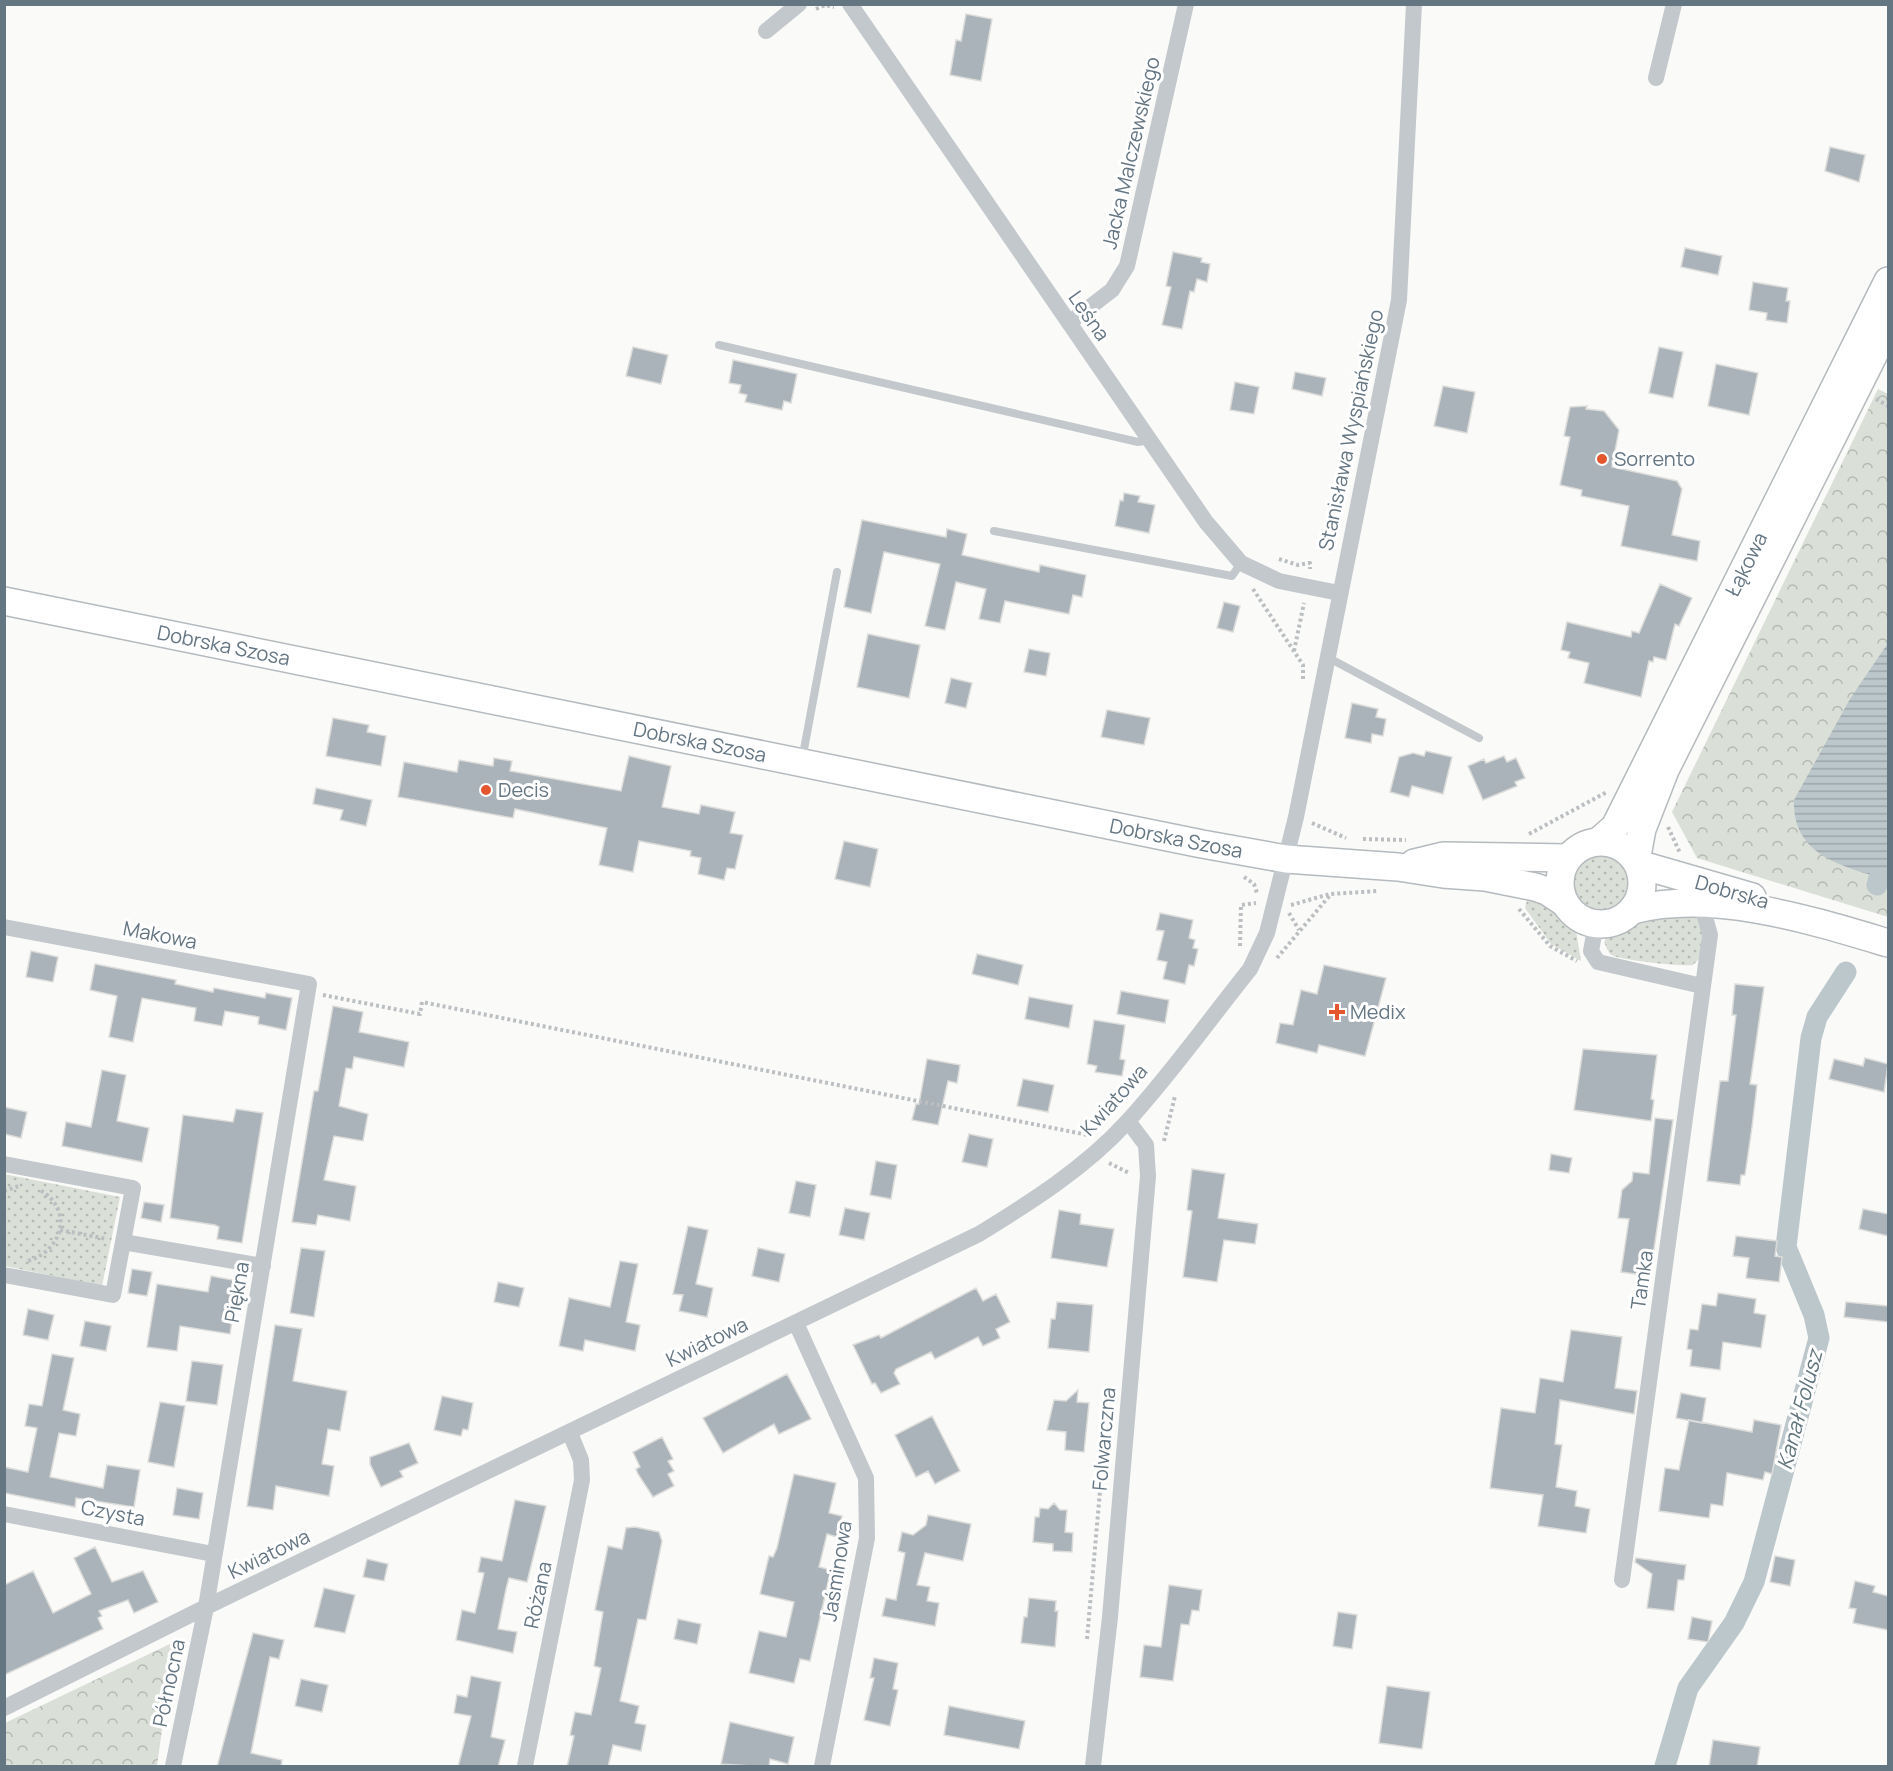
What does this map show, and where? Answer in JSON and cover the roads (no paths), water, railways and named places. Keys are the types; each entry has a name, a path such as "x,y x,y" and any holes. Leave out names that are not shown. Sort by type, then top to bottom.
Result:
{"main road":[{"name":"Łąkowa","path":"1599,842 1615,827 1888,281"},
{"name":"Łąkowa","path":"1637,862 1642,829 1665,770 1888,326"},
{"name":"Dobrska Szosa","path":"4,601 1202,844 1393,879 1514,882 1547,891 1565,903"},
{"path":"1599,842 1620,846 1637,862 1642,888 1633,910 1622,918 1596,924 1573,914 1565,903 1560,880 1568,858 1577,849 1599,842"},
{"name":"Dobrska Szosa","path":"1393,879 1443,856 1568,858"},
{"name":"Dobrska","path":"1637,862 1888,943"},
{"name":"Dobrska","path":"1633,910 1653,904 1693,904 1754,909 1826,924"}],"street":[{"name":"Jacka Malczewskiego","path":"1069,323 1112,290 1127,266 1186,4"},
{"name":"Stanisława Wyspiańskiego","path":"1286,859 1399,300 1414,4"},
{"path":"1656,78 1674,4"},
{"name":"Leśna","path":"844,7 1069,323 1238,566 1279,581 1339,593"},
{"path":"766,31 804,9"},
{"name":"Kwiatowa","path":"4,1708 206,1607 979,1234 1034,1200 1128,1121 1250,969 1267,933 1286,859"},
{"name":"Tamka","path":"1622,1580 1708,951 1709,924 1704,913 1693,904"},
{"path":"1596,924 1591,951 1598,962 1702,986"},
{"name":"Makowa","path":"4,927 308,988"},
{"name":"Piękna","path":"206,1607 308,988"},
{"name":"Folwarczna","path":"1093,1767 1110,1617 1148,1176 1146,1145 1128,1121"},
{"path":"4,1164 133,1188 113,1295 4,1275"},
{"path":"123,1242 263,1266"},
{"name":"Jaśminowa","path":"796,1323 866,1478 867,1538 822,1767"},
{"name":"Różana","path":"525,1767 582,1480 581,1460 570,1433"},
{"name":"Czysta","path":"4,1514 213,1554"},
{"name":"Północna","path":"173,1767 206,1607"}],"lane":[{"path":"719,345 1138,442 1151,440"},
{"path":"994,531 1232,576 1238,566"},
{"path":"801,763 837,572"},
{"path":"1326,657 1479,738"}],"waterway":[{"name":"Kanał Folusz","path":"1877,885 1879,878"},
{"name":"Kanał Folusz","path":"1665,1766 1688,1688 1734,1623 1754,1582 1819,1338 1814,1315 1786,1247 1811,1038 1817,1017 1846,972"}],"place":[{"name":"Sorrento","path":"1602,459"},
{"name":"Decis","path":"486,790"},
{"name":"Medix","path":"1337,1012"}]}
